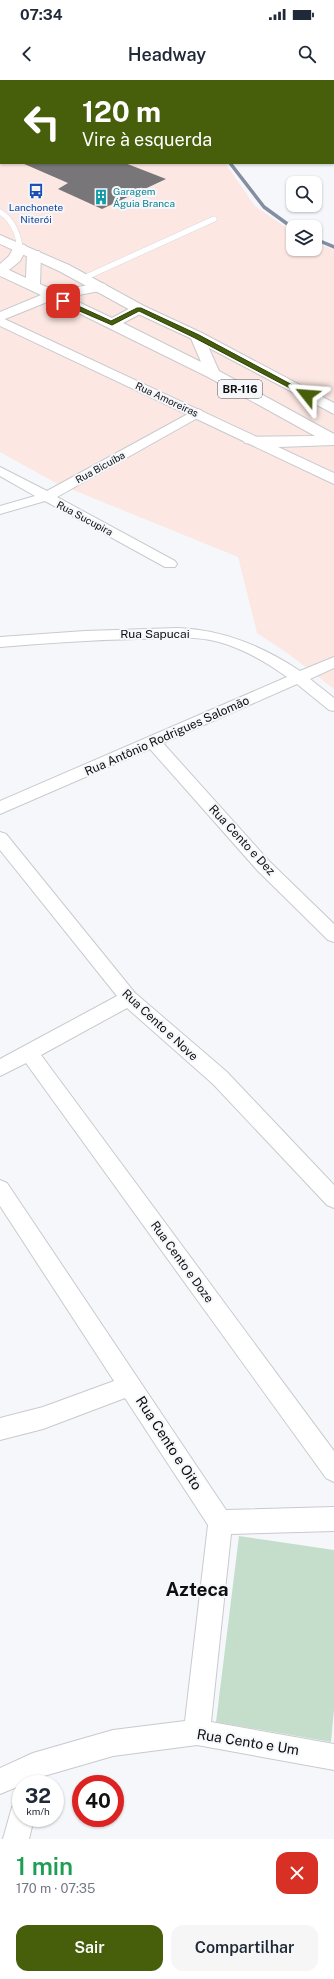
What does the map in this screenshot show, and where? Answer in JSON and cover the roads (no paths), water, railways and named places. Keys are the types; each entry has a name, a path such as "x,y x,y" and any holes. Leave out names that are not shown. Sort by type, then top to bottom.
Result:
{"main road":[{"path":"0,238 84,278 139,309 197,336 334,409"},
{"path":"0,271 15,258 20,248"},
{"path":"33,287 34,254"},
{"name":"BR-116","path":"0,271 112,323 213,374 334,440"},
{"path":"0,317 51,296 100,287"},
{"path":"112,323 139,309"},
{"name":"Rua Amoreiras","path":"0,321 334,479"},
{"path":"197,336 213,374"},
{"path":"251,440 279,442 334,440"}],"street":[{"name":"Rua Bicuíba","path":"0,510 46,497 197,413"},
{"name":"Rua Sucupira","path":"0,471 170,564"},
{"name":"Rua Sapucai","path":"0,642 69,636 183,633 222,638 256,652 300,678 334,706"},
{"name":"Rua Antônio Rodrigues Salomão","path":"0,808 334,662"},
{"name":"Rua Cento e Dez","path":"153,742 269,870 315,918 334,935"},
{"name":"Rua Cento e Nove","path":"0,838 129,998 220,1078 334,1199"},
{"path":"0,1068 129,998"},
{"name":"Rua Cento e Doze","path":"29,1053 334,1470"},
{"name":"Rua Cento e Oito","path":"0,1189 131,1385 220,1522"},
{"path":"0,1429 43,1418 131,1385"},
{"path":"197,1732 220,1522 334,1519"},
{"name":"Rua Cento e Um","path":"31,1775 112,1743 197,1732 334,1757"},
{"name":"Rua Cento e Um","path":"0,1781 12,1779"},
{"path":"16,1839 19,1827"}],"lane":[{"path":"0,212 11,220 18,234 20,248"},
{"path":"84,278 214,219"}],"waterway":[{"path":"231,164 264,207 286,223"},
{"path":"322,242 334,247"}],"place":[{"name":"Lanchonete Niterói","path":"36,191"},
{"name":"Garagem Águia Branca","path":"101,197"}],"district":[{"name":"Azteca","path":"197,1589"}]}
